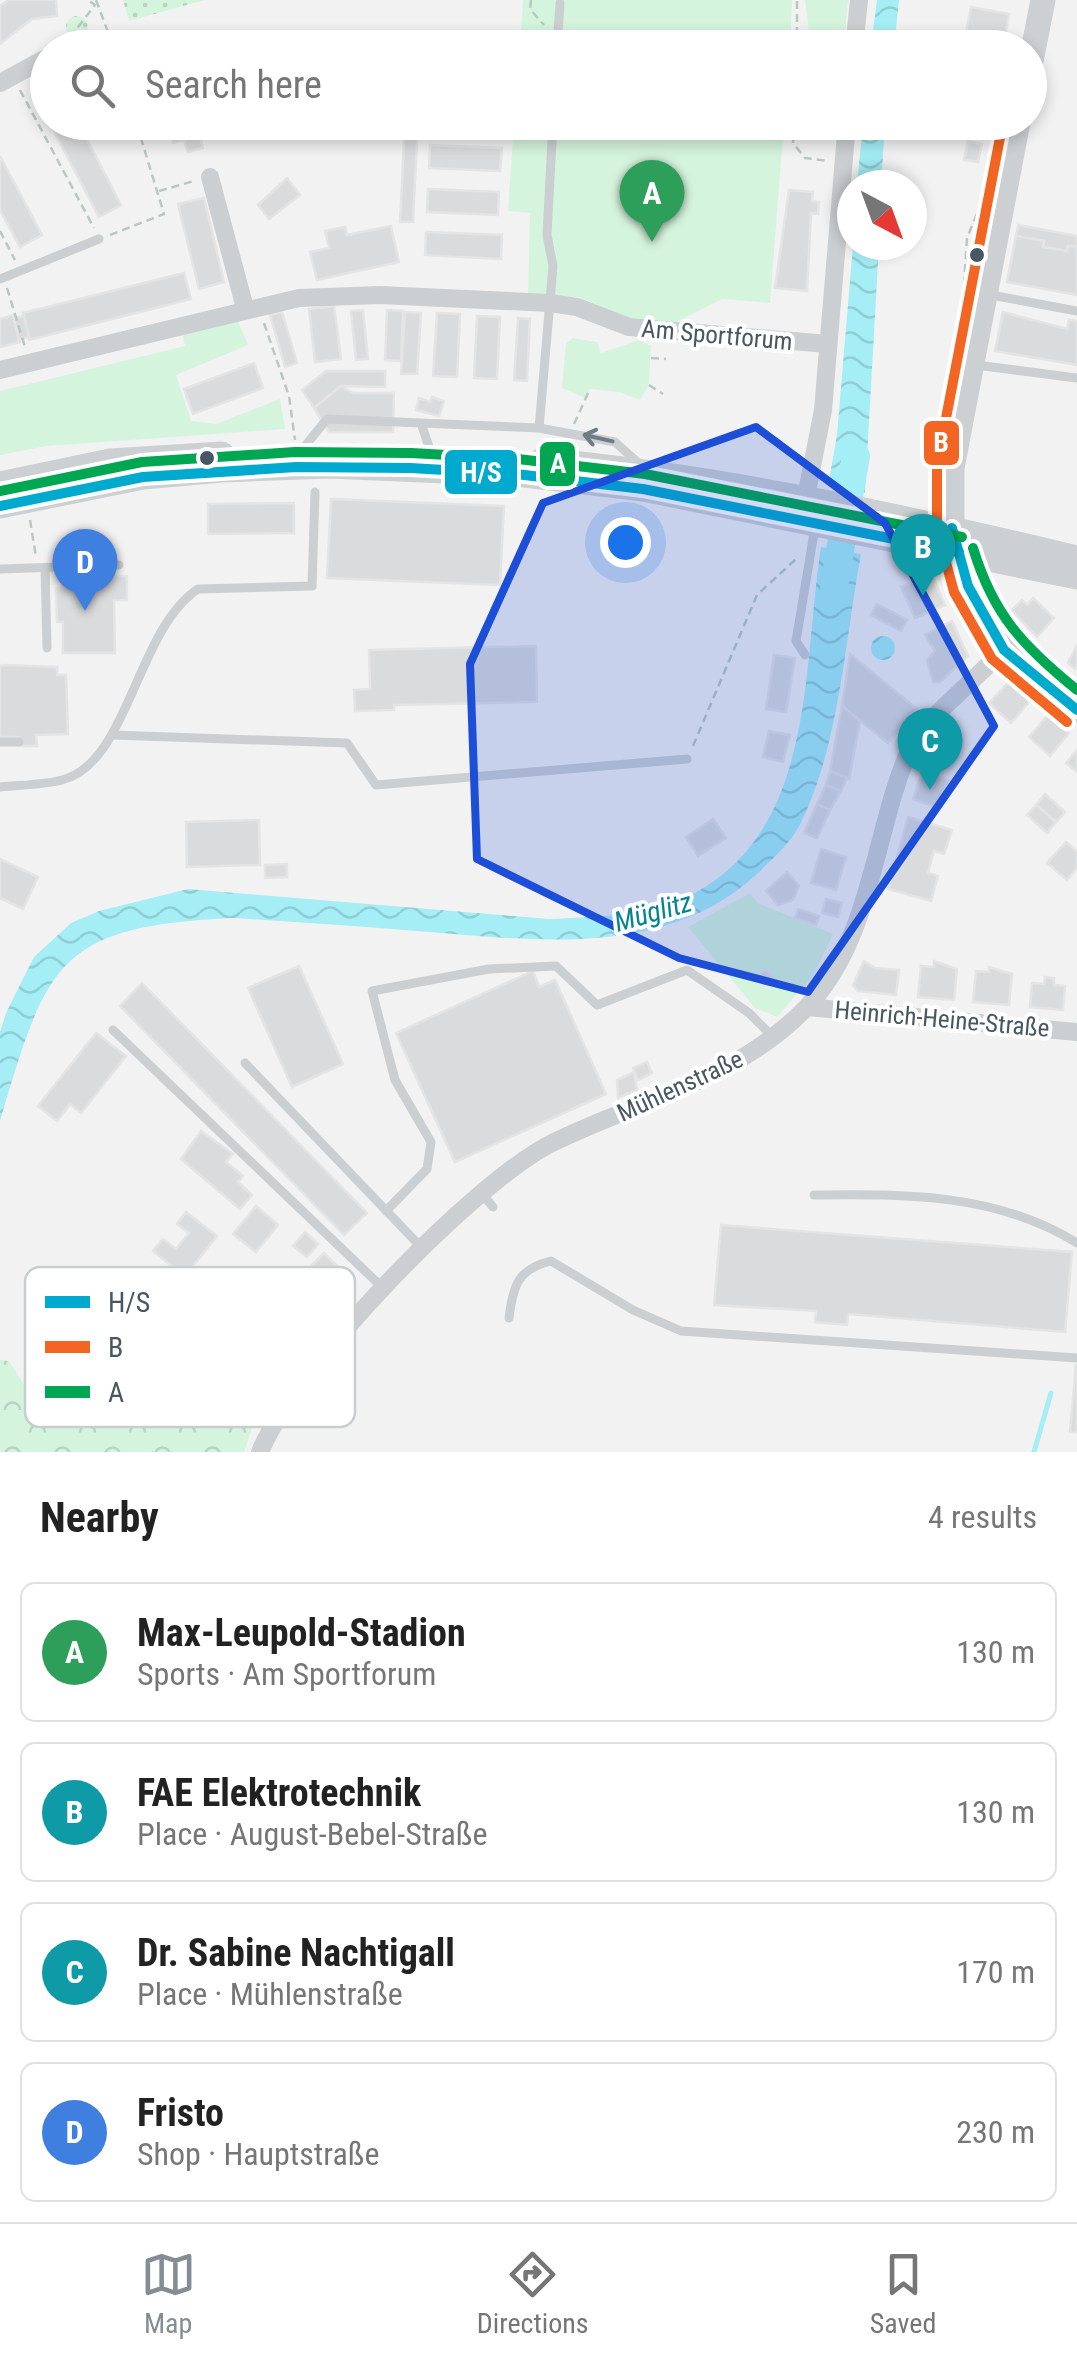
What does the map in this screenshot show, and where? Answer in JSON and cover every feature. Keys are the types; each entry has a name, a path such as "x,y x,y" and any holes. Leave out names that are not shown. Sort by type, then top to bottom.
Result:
{"main road":[{"path":"1015,140 952,468 956,540 968,586 1004,650 1077,710"},
{"path":"0,484 110,461 298,452 431,453 646,470 814,521"},
{"path":"0,506 144,477 222,470 410,468 516,474 643,489 814,521 871,525 1077,558"},
{"path":"956,540 1077,576"}],"street":[{"path":"856,30 859,0"},
{"path":"6,80 30,67"},
{"name":"Am Sportforum","path":"814,521 846,140"},
{"path":"210,177 252,307"},
{"name":"Am Sportforum","path":"0,370 252,307 354,294 550,303 587,310 629,327 828,344"},
{"name":"Mühlenstraße","path":"355,1323 423,1249 488,1201 533,1152 720,1073 774,1038 807,1007 826,983 851,936 912,744 924,726 1004,650"},
{"name":"Heinrich-Heine-Straße","path":"807,1007 1077,1032"},
{"name":"Mühlenstraße","path":"260,1452 276,1427"}],"lane":[{"path":"558,30 560,3"},
{"path":"539,428 553,266 547,235 552,140"},
{"path":"1,278 100,239"},
{"path":"986,294 1077,310"},
{"path":"972,365 1077,378"},
{"path":"298,452 327,420 539,428 615,442 632,453 646,470"},
{"path":"422,426 431,453"},
{"path":"0,787 65,780 90,762 112,736 165,619 179,602 198,590 312,586 315,492"},
{"path":"805,655 796,641 814,521"},
{"path":"0,568 118,565"},
{"path":"42,568 47,648"},
{"path":"112,736 347,743 376,784 687,759"},
{"path":"0,742 19,742"},
{"path":"386,1212 426,1169 431,1142 396,1080 372,991 489,968 556,966 597,1005 687,970 749,1013 774,1038"},
{"path":"113,1030 383,1288"},
{"path":"246,1062 423,1249"},
{"path":"814,1195 908,1194 1020,1212 1077,1242"},
{"path":"510,1318 513,1285 529,1267 552,1261 633,1310 681,1330 1077,1358"}],"path":[{"path":"88,0 96,2"},
{"path":"530,0 530,9 546,30"},
{"path":"797,30 798,0"},
{"path":"96,2 106,30"},
{"path":"75,30 96,2"},
{"path":"6,80 30,121"},
{"path":"41,140 100,239 164,214 141,140"},
{"path":"794,140 805,158 844,164"},
{"path":"157,192 210,177"},
{"path":"0,231 21,270"},
{"path":"1,278 30,362"},
{"path":"252,307 289,396 298,452"},
{"path":"651,358 666,359"},
{"path":"649,385 663,394"},
{"path":"568,432 584,410 590,389"},
{"path":"26,501 42,568"},
{"path":"687,759 756,595 814,521"}],"highlighted area":[{"path":"756,427 885,523 994,726 808,992 679,958 477,859 470,664 543,503"}],"green space":[{"path":"123,0 205,0 129,21"},
{"path":"523,0 792,0 791,30 521,30"},
{"path":"805,0 848,0 845,30 809,30"},
{"path":"73,17 81,17 87,30 67,30"},
{"path":"513,140 783,140 770,303 722,299 676,322 657,322 635,320 578,297 528,295 530,213 508,211"},
{"path":"236,317 248,345 176,375 191,421 216,424 280,399 285,429 47,446 0,455 0,391 185,346 182,332"},
{"path":"572,338 597,342 601,353 639,340 651,346 649,385 640,400 619,392 590,389 585,398 562,388 566,344"},
{"path":"750,893 758,903 833,934 814,974 777,1017 755,1008 688,927"},
{"path":"0,1360 9,1361 25,1386 25,1427 252,1427 244,1452 0,1452"}],"water":[{"path":"877,0 899,0 896,30 873,30"},
{"path":"861,140 884,140 882,170 858,170"},
{"path":"852,260 878,260 865,493 828,486 837,435"},
{"path":"821,547 861,554 839,694 823,765 812,798 790,841 758,873 721,901 682,920 640,932 596,938 506,938 234,918 176,922 130,931 95,944 69,962 49,989 32,1023 0,1121 0,1032 6,1013 34,957 71,923 99,911 188,889 549,919 640,911 691,895 732,866 762,830 782,788 805,693"},
{"path":"883,636 895,648 883,660 871,648"}],"building":[{"path":"9,0 56,0 57,16 32,19 0,44 0,6"},
{"path":"971,7 1009,14 1006,30 966,30"},
{"path":"58,140 87,140 121,205 99,217"},
{"path":"184,140 201,140 203,148 188,152"},
{"path":"404,140 417,140 413,222 400,222"},
{"path":"968,141 982,144 978,162 964,160"},
{"path":"430,145 502,148 500,171 429,168"},
{"path":"0,156 42,235 20,247 0,210"},
{"path":"287,178 300,195 269,219 258,205"},
{"path":"428,189 499,192 498,215 427,212"},
{"path":"789,190 813,192 812,201 819,202 818,214 811,213 807,291 775,288"},
{"path":"204,198 224,282 199,289 178,204"},
{"path":"1018,225 1077,236 1077,247 1068,246 1067,251 1043,247 1044,241 1016,236"},
{"path":"391,226 399,262 317,280 310,252 329,248 325,231 345,227 347,235"},
{"path":"426,232 502,235 501,259 425,255"},
{"path":"1016,236 1044,241 1043,247 1067,251 1068,246 1077,247 1077,295 1007,282"},
{"path":"184,273 191,299 29,340 23,313"},
{"path":"334,306 341,359 315,362 309,309"},
{"path":"363,310 368,359 356,360 351,311"},
{"path":"387,310 403,311 401,361 385,360"},
{"path":"282,312 297,363 285,367 270,315"},
{"path":"405,312 421,313 417,374 401,374"},
{"path":"1003,312 1067,329 1069,320 1077,321 1077,365 995,351"},
{"path":"437,313 460,314 457,377 433,376"},
{"path":"13,315 20,342 0,347 0,319"},
{"path":"24,316 29,337 19,340 14,318"},
{"path":"477,316 500,317 497,379 474,378"},
{"path":"518,318 530,319 527,381 514,380"},
{"path":"254,363 263,388 193,414 184,389"},
{"path":"326,371 385,371 385,387 341,386 314,408 302,390"},
{"path":"341,386 353,393 394,393 393,432 329,432 314,408"},
{"path":"432,397 444,401 439,416 416,410 419,398 430,402"},
{"path":"331,499 504,506 500,585 327,578"},
{"path":"294,503 294,533 208,534 208,504"},
{"path":"932,575 945,605 915,618 901,587"},
{"path":"127,576 127,600 114,600 115,653 63,653 63,622 57,622 56,588 62,588 62,577"},
{"path":"1033,598 1054,618 1037,637 1012,610 1022,600 1027,605"},
{"path":"877,604 907,620 901,631 871,615"},
{"path":"952,621 968,656 940,682 933,682 927,660 935,651 925,635"},
{"path":"1077,645 1077,667 1075,669 1068,663"},
{"path":"536,646 537,702 394,705 394,710 355,711 354,690 370,689 369,650"},
{"path":"850,654 917,709 888,743 842,706"},
{"path":"774,655 795,658 786,712 766,709"},
{"path":"0,666 57,667 57,675 66,675 68,734 36,735 37,746 19,746 18,737 0,737"},
{"path":"1009,682 1031,700 1011,723 989,703"},
{"path":"842,706 860,721 849,779 830,771"},
{"path":"1048,715 1069,733 1050,756 1029,737"},
{"path":"769,731 790,735 783,762 763,757"},
{"path":"1077,750 1077,772 1066,763"},
{"path":"830,771 847,778 841,791 826,785"},
{"path":"923,771 948,780 938,808 913,799"},
{"path":"826,785 841,791 830,810 817,804"},
{"path":"1045,794 1065,812 1056,822 1036,805"},
{"path":"817,804 830,810 817,838 804,833"},
{"path":"1036,805 1056,822 1047,833 1027,815"},
{"path":"908,817 952,830 944,854 934,851 928,873 938,876 931,901 888,889"},
{"path":"713,819 726,838 698,856 686,837"},
{"path":"259,820 260,865 187,867 186,822"},
{"path":"1066,842 1077,851 1077,868 1067,880 1047,863"},
{"path":"821,849 846,857 836,890 811,883"},
{"path":"0,859 38,877 23,909 0,898"},
{"path":"287,864 287,877 265,878 265,865"},
{"path":"787,872 799,886 793,900 778,905 766,891"},
{"path":"826,899 842,903 838,917 822,913"},
{"path":"798,909 819,916 816,925 795,918"},
{"path":"864,961 875,968 899,970 896,995 858,991 853,985"},
{"path":"934,961 957,969 954,1000 918,997 921,966 934,967"},
{"path":"299,966 343,1064 292,1087 248,988"},
{"path":"989,967 1012,974 1009,1005 973,1002 976,971 989,972"},
{"path":"765,969 773,977 764,986 756,979"},
{"path":"533,971 539,987 555,980 606,1094 455,1162 396,1033"},
{"path":"1045,977 1054,978 1054,985 1065,986 1063,1010 1030,1007 1032,983 1044,984"},
{"path":"142,983 367,1213 344,1235 120,1006"},
{"path":"96,1033 126,1056 81,1113 70,1104 57,1121 38,1106"},
{"path":"647,1062 652,1073 638,1080 633,1068"},
{"path":"634,1072 637,1090 618,1098 617,1080"},
{"path":"201,1131 233,1154 226,1162 243,1176 238,1182 252,1195 240,1209 181,1159"},
{"path":"256,1206 278,1225 256,1252 233,1234"},
{"path":"186,1212 217,1236 192,1267 173,1267 153,1251 163,1239 176,1249 189,1233 177,1224"},
{"path":"721,1225 1072,1252 1065,1332 848,1314 847,1325 815,1322 816,1311 714,1305"},
{"path":"305,1232 318,1244 307,1257 293,1246"},
{"path":"324,1253 338,1267 310,1267"},
{"path":"1076,1365 1077,1432 1070,1432"}],"waterway":[{"name":"Müglitz","path":"834,586 856,456"},
{"path":"1034,1452 1051,1393"}],"transit line":[{"name":"B","path":"1000,140 937,465 937,529 954,592 992,659 1067,722"},
{"name":"A","path":"0,491 142,462 295,452 411,453 518,459 645,474 962,537"},
{"name":"H/S","path":"0,506 143,477 296,467 410,468 516,474 643,489 959,552"},
{"name":"H/S","path":"952,528 968,586 1004,650 1077,710"},
{"name":"A","path":"973,548 991,593 1013,628 1077,690"}],"place":[{"name":"Max-Leupold-Stadion","path":"652,242"},
{"name":"FAE Elektrotechnik","path":"923,596"},
{"name":"Fristo","path":"85,611"},
{"name":"Dr. Sabine Nachtigall","path":"930,790"}]}
